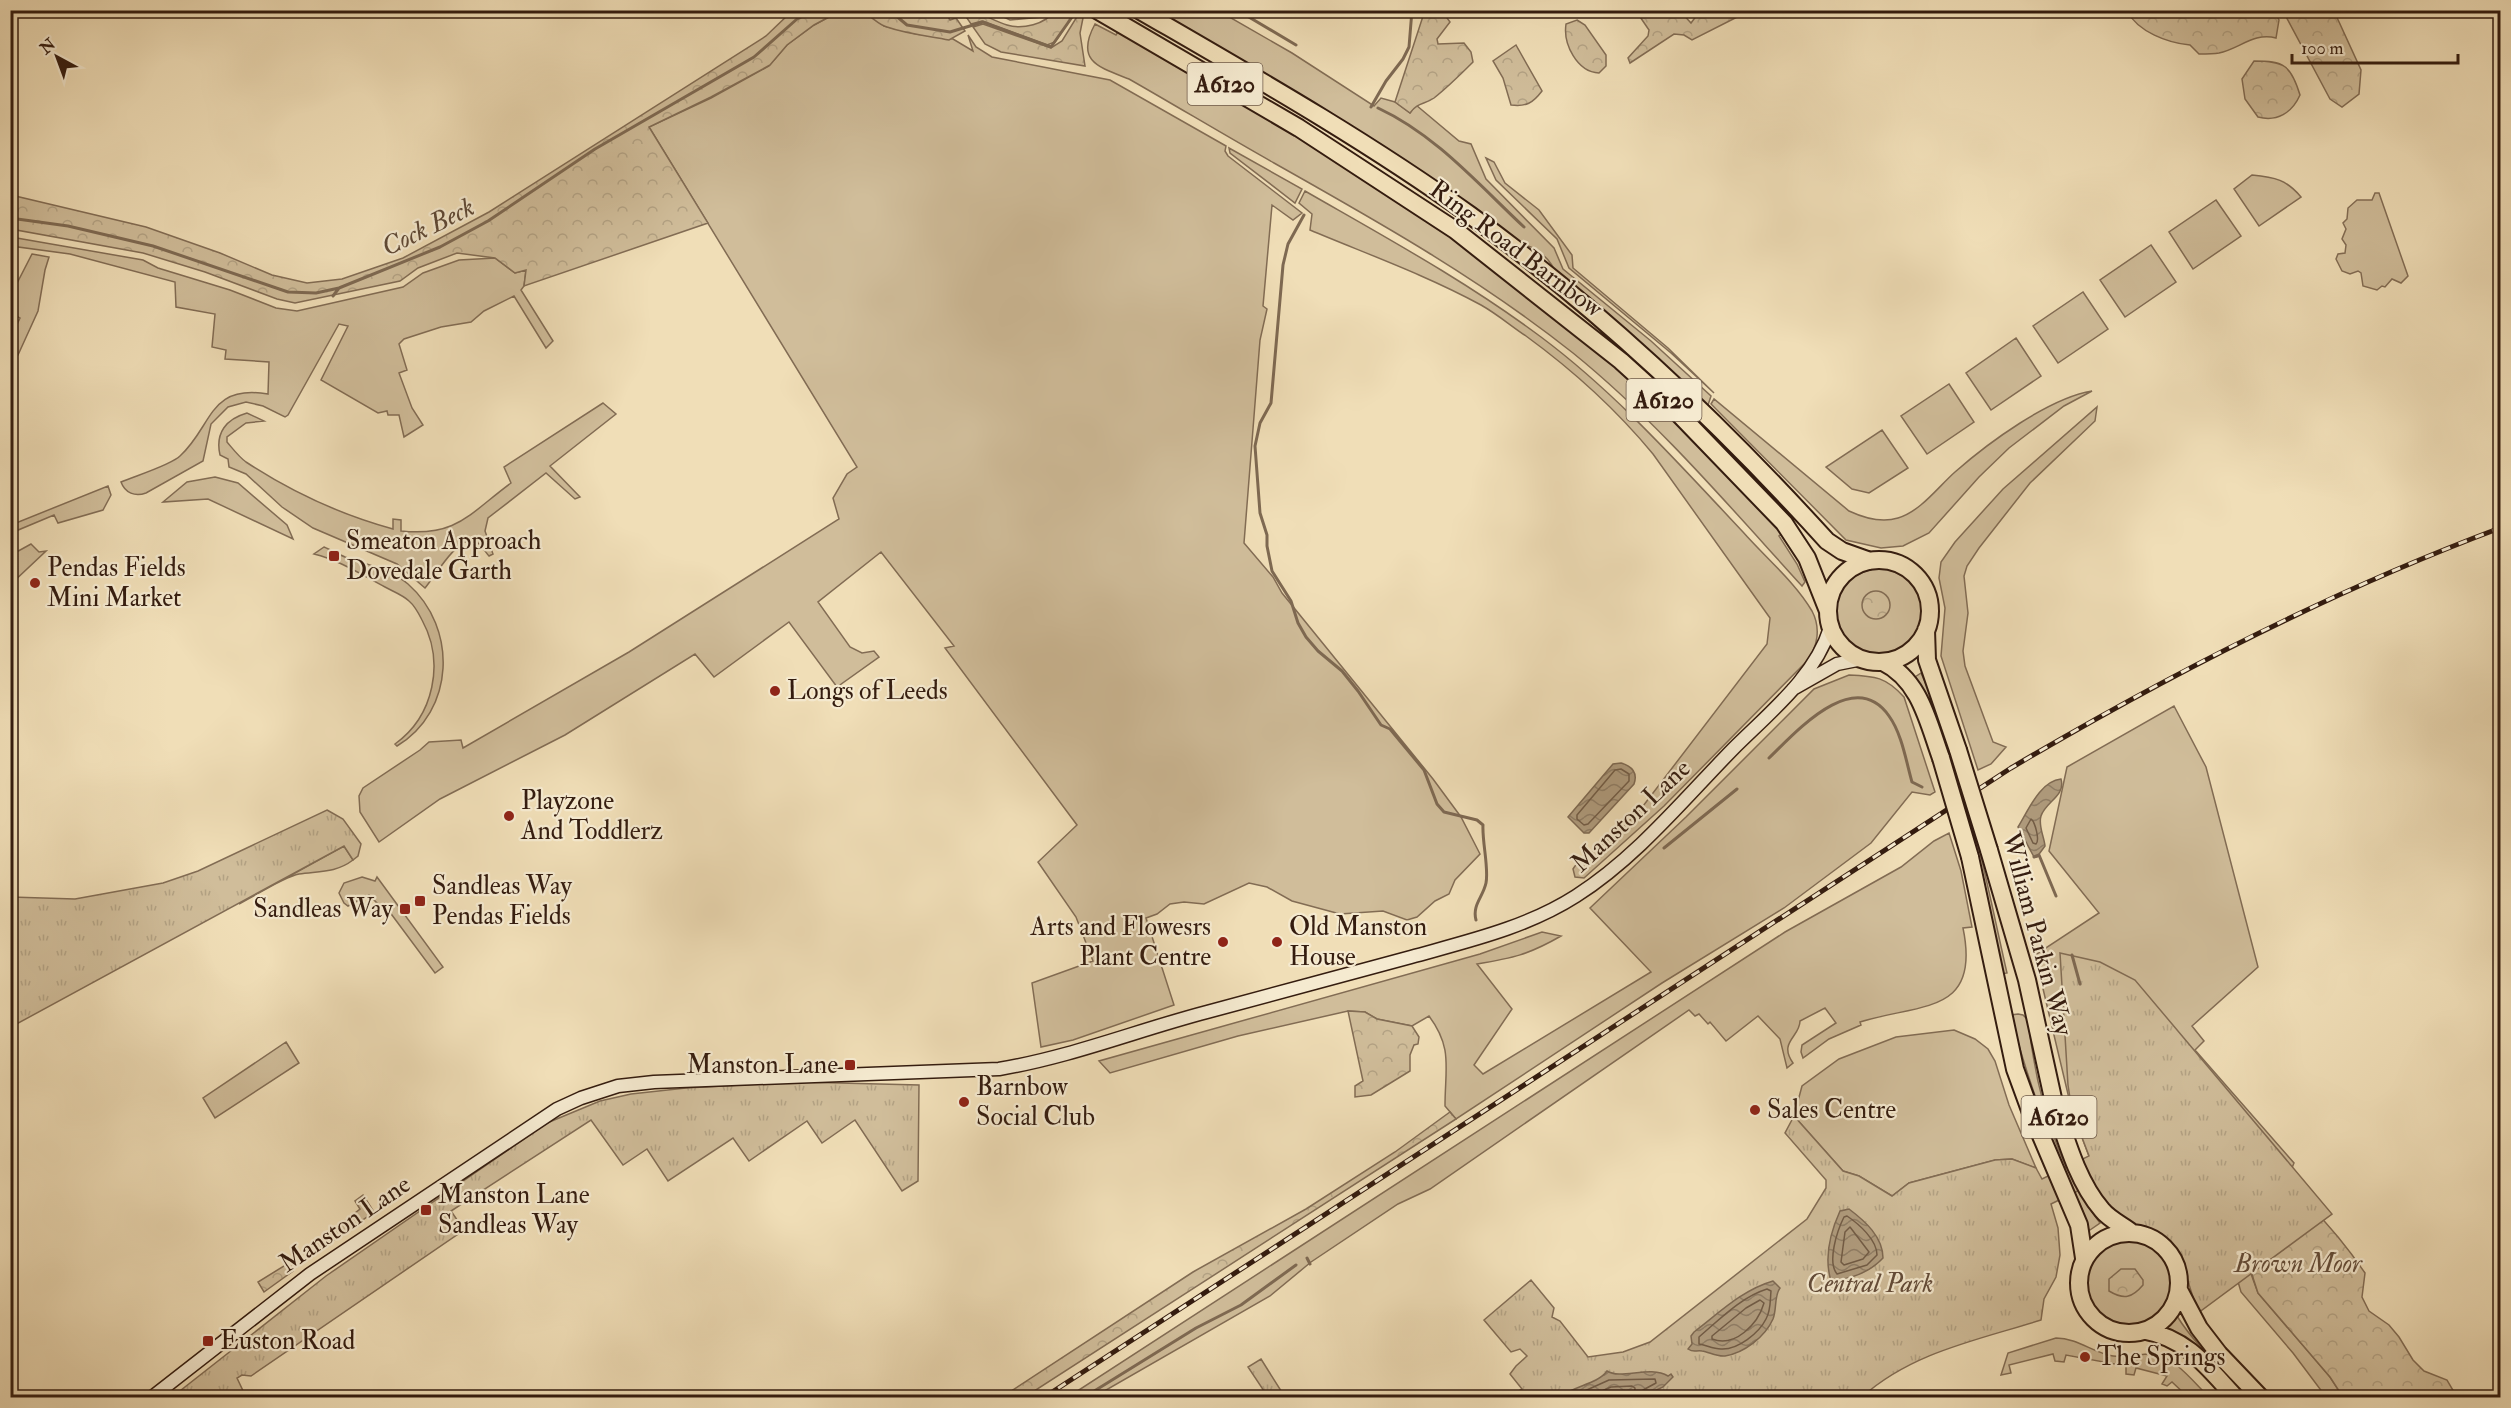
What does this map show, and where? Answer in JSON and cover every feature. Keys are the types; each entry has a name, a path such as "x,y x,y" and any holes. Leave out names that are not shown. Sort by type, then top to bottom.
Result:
{"highway":[{"name":"Ring Road Barnbow","path":"1097,10 1327,145 1455,230 1621,361 1674,410 1784,523 1807,558 1829,619"},
{"name":"Ring Road Barnbow","path":"1139,10 1257,78 1367,146 1460,208 1521,254 1622,337 1678,388 1720,428 1827,541 1842,551 1869,561"},
{"path":"1869,561 1899,564 1912,573 1922,585 1929,607 1926,630 1919,642 1897,659 1883,662 1862,659 1848,652 1837,641 1829,619 1832,592 1837,583 1854,567 1869,561"},
{"name":"William Parkin Way","path":"1926,630 1927,660 1958,750 2012,923 2038,1039 2063,1132 2089,1192 2103,1212 2131,1232"},
{"name":"William Parkin Way","path":"1883,662 1896,668 1913,687 1941,758 1970,857 2015,1070 2079,1225 2085,1258"},
{"path":"2131,1232 2151,1238 2168,1250 2179,1276 2179,1290 2168,1315 2146,1331 2130,1334 2114,1332 2097,1323 2088,1313 2079,1290 2080,1270 2085,1258 2093,1247 2117,1233 2131,1232"},
{"path":"2179,1290 2199,1328 2219,1354 2261,1398"},
{"path":"2146,1331 2177,1340 2195,1354 2236,1398"}],"street":[{"name":"Manston Lane","path":"151,1398 310,1274 557,1109 581,1098 618,1086 685,1080 999,1069 1017,1066 1058,1057 1207,1012 1486,936 1524,923 1575,897 1617,865 1792,690 1823,650 1829,619"},
{"name":"Manston Lane","path":"1792,690 1837,664 1862,659"}],"green space":[{"path":"858,10 884,26 916,34 953,39 973,51 968,35 976,47 992,57 1110,80 1226,146 1225,151 1228,156 1302,213 1293,220 1272,205 1263,306 1267,309 1260,340 1244,543 1433,779 1461,817 1480,854 1455,880 1449,894 1435,901 1417,917 1407,920 1383,911 1340,914 1292,901 1267,887 1249,883 1204,904 1184,902 1170,904 1157,914 1146,918 1174,1005 1073,1040 1041,1047 1032,983 1093,961 1076,917 1038,862 1077,825 945,648 954,646 881,552 818,602 850,647 862,653 874,651 879,657 837,687 789,622 714,677 695,654 565,735 440,799 379,842 360,812 359,796 363,788 429,742 461,740 463,748 629,652 839,519 833,498 847,474 857,467 649,127 711,98 769,66 787,45 814,25 840,11"},
{"path":"1048,10 1042,17 1010,20 991,11"},
{"path":"1425,10 1442,11 1450,22 1437,39 1438,44 1464,43 1471,52 1473,62 1434,98 1418,105 1410,113 1395,102"},
{"path":"796,11 840,11 814,25 787,45 770,65 649,127 708,223 524,286 526,270 515,273 495,258 457,253 418,268 400,281 295,303 277,299 205,272 143,253 11,229 11,195 146,227 220,253 272,275 307,283 342,279 403,258 489,212 766,36 789,14"},
{"path":"858,11 945,11 950,20 956,18 965,31 949,40 918,35 883,26"},
{"path":"962,11 974,12 1007,25 1020,27 1040,22 1054,11 1068,11 1074,14 1055,42 1047,45 982,21 971,24"},
{"path":"1150,11 1219,11 1292,53 1374,106 1381,98 1395,102 1410,113 1416,105 1459,141 1471,144 1486,179 1554,248 1563,269 1651,341 1711,396 1708,405 1805,505 1557,276 1547,259 1537,250 1519,244"},
{"path":"1636,11 1680,11 1691,23 1700,11 1749,11 1692,40 1684,35 1674,34 1630,63 1628,58 1648,36 1649,30"},
{"path":"2127,11 2274,11 2279,20 2276,38 2261,37 2219,53 2199,54 2190,45 2172,42 2154,35 2138,25"},
{"path":"2283,11 2334,11 2361,70 2359,94 2342,107 2330,99"},
{"path":"1078,15 1083,18 1080,33 1085,66 1001,52 985,44 973,27 983,24 1051,48 1062,41"},
{"path":"1577,20 1585,25 1606,55 1606,66 1599,73 1584,68 1569,48 1566,24"},
{"path":"1095,24 1116,35 1119,30 1330,154 1470,248 1620,371 1665,412 1783,533 1779,536 1797,564 1805,582 1802,586 1663,436 1604,379 1573,353 1502,300 1427,252 1129,79 1099,66 1093,61 1088,47 1089,36"},
{"path":"1516,45 1542,91 1525,105 1511,105 1503,78 1493,61"},
{"path":"2254,61 2279,64 2285,67 2293,77 2300,95 2293,107 2283,115 2271,118 2258,117 2245,99 2242,79"},
{"path":"1229,148 1302,189 1295,203 1230,153"},
{"path":"1486,158 1494,162 1505,183 1539,210 1572,255 1573,268 1668,348 1714,393 1671,353 1569,268 1557,239 1496,180"},
{"path":"2252,175 2280,180 2301,197 2259,226 2234,189"},
{"path":"1305,191 1454,278 1513,317 1569,359 1621,405 1671,455 1788,580 1805,600 1815,617 1816,644 1806,662 1664,806 1584,878 1575,877 1573,869 1575,866 1619,831 1640,810 1767,644 1770,618 1653,454 1593,391 1544,349 1481,305 1418,274 1310,230 1312,214 1299,203"},
{"path":"2375,193 2379,193 2408,276 2401,283 2392,279 2385,287 2382,286 2377,290 2363,286 2361,273 2358,271 2350,274 2342,271 2336,259 2338,254 2345,253 2346,245 2342,239 2346,229 2343,223 2347,219 2348,208 2357,200 2372,200"},
{"path":"2216,200 2241,236 2193,269 2169,232"},
{"path":"11,237 143,260 158,268 230,290 276,308 297,311 403,287 423,273 459,260 495,258 515,273 526,270 524,286 521,290 553,341 546,348 514,296 484,311 471,322 441,327 404,339 399,344 407,370 399,373 412,408 423,425 404,437 399,415 388,415 387,411 378,413 321,380 348,326 339,324 288,415 285,417 263,406 246,402 228,407 211,424 203,461 146,493 134,494 125,489 121,482 161,467 180,456 222,401 234,395 268,394 269,362 225,359 226,350 212,347 215,314 176,307 175,282 70,254 11,246"},
{"path":"2151,245 2176,282 2125,317 2100,280"},
{"path":"32,254 49,257 38,311 18,355 11,351 11,337 20,318 11,313 11,295"},
{"path":"2083,292 2108,329 2058,363 2033,326"},
{"path":"2016,338 2041,376 1991,410 1966,373"},
{"path":"1949,384 1974,422 1927,454 1901,416"},
{"path":"2092,391 2064,406 2009,448 1979,477 1929,533 1903,546 1881,548 1846,540 1711,404 1714,399 1849,511 1867,518 1886,520 1898,518 1914,510 1969,460 2020,423 2075,395"},
{"path":"603,403 616,414 550,466 580,497 575,499 546,473 488,518 485,531 493,554 489,556 480,544 473,540 467,541 453,551 425,588 397,564 313,528 282,507 246,474 229,467 228,459 220,455 219,440 224,428 233,419 247,413 264,421 246,423 227,437 227,442 243,460 263,473 298,492 355,517 393,529 393,519 401,520 401,531 436,530 462,520 511,483 504,467"},
{"path":"2097,407 2095,421 2030,483 1967,566 1964,576 1968,613 1963,651 1965,666 1993,742 2006,747 1991,764 1978,770 1941,656 1945,608 1939,578 1941,562 1955,542 2003,489"},
{"path":"1882,430 1908,468 1869,493 1852,489 1826,467"},
{"path":"215,477 238,483 287,525 293,539 208,499 163,502 187,482"},
{"path":"108,486 111,495 103,510 58,523 54,515 11,533 11,525"},
{"path":"31,544 39,552 46,551 11,584 11,555"},
{"path":"324,547 401,579 424,602 436,623 442,645 443,668 439,691 430,712 416,731 397,746 395,744 419,719 432,687 433,653 429,636 417,610 407,599 341,564 314,554"},
{"path":"1882,568 1903,577 1916,590 1921,607 1920,624 1912,639 1900,650 1884,655 1865,652 1851,644 1839,628 1835,612 1836,602 1845,585 1861,573"},
{"path":"1876,591 1886,595 1890,605 1886,615 1876,619 1866,615 1862,605 1866,595"},
{"path":"1921,673 1937,709 1962,783 1982,859 2007,973 2002,974 1921,687 1915,677"},
{"path":"1849,675 1880,679 1904,697 1935,792 1930,795 1912,792 1871,843 1784,908 1662,983 1456,1119 1445,1106 1445,1049 1437,1027 1429,1016 1412,1026 1377,1019 1365,1012 1348,1011 1238,1036 1110,1073 1099,1061 1480,954 1542,932 1561,936 1520,955 1477,964 1512,1009 1474,1065 1483,1074 1651,972 1590,908 1686,817 1814,689"},
{"path":"2174,706 2206,767 2258,967 2192,1026 2204,1041 2195,1050 2294,1163 2285,1185 2238,1238 2258,1293 2330,1377 2343,1397 2326,1397 2293,1353 2241,1292 2231,1258 2089,1156 2072,1111 2035,955 2099,913 2049,851 2067,767"},
{"path":"327,810 343,819 361,844 358,856 353,860 344,846 11,1027 11,897 75,899 163,883 198,871"},
{"path":"1949,833 1961,871 1972,927 1963,928 1966,956 1963,977 1954,991 1941,1000 1924,1007 1860,1022 1861,1025 1829,1039 1803,1058 1802,1045 1836,1023 1825,1008 1800,1021 1788,1050 1793,1063 1787,1068 1780,1039 1758,1016 1726,1041 1710,1022 1708,1024 1699,1014 1695,1016 1689,1010 1430,1189 1398,1204 1311,1262 1270,1296 1094,1397 1068,1397 1785,932 1901,867 1934,841"},
{"path":"344,846 353,860 334,869 299,874 279,882"},
{"path":"362,877 375,881 377,877 443,967 435,973 386,907 380,906 369,895 348,906 344,903 339,893 344,883"},
{"name":"Central Park","path":"2060,953 2100,962 2135,980 2332,1214 2198,1313 2180,1256 2173,1247 2157,1234 2123,1220 2112,1212 2092,1184 2051,1204 2058,1228 2060,1255 2056,1277 2044,1299 2041,1320 1970,1341 1924,1358 1881,1382 1862,1397 1509,1397 1522,1389 1510,1374 1527,1356 1520,1349 1511,1352 1484,1320 1531,1280 1554,1308 1552,1317 1560,1321 1588,1357 1623,1352 1650,1342 1807,1219 1826,1188 1826,1180 1785,1133 1794,1116 1843,1171 1859,1176 1892,1196 1909,1183 1995,1160 2012,1159 2036,1168 2042,1179 2089,1156 2072,1111 2068,1085"},
{"path":"1348,1011 1365,1012 1377,1019 1412,1026 1419,1037 1418,1044 1414,1045 1410,1055 1410,1071 1371,1095 1355,1097 1355,1086 1363,1081"},
{"path":"2018,1014 2028,1020 2042,1100 2060,1152 2084,1201 2100,1223 2090,1230 2059,1160 2032,1089 2011,1015"},
{"path":"1954,1030 1975,1039 1988,1049 1995,1061 2009,1105 2036,1168 2012,1159 1995,1160 1909,1183 1892,1196 1859,1176 1843,1171 1794,1116 1802,1086 1839,1059 1896,1037"},
{"path":"286,1042 299,1063 215,1118 203,1098"},
{"path":"799,1082 919,1085 918,1181 902,1191 855,1120 822,1143 807,1121 749,1161 733,1138 668,1181 647,1149 623,1165 591,1120 451,1211 464,1230 251,1376 242,1375 237,1378 246,1397 171,1398 326,1276 547,1123 600,1101 631,1094 686,1088"},
{"path":"1450,1112 1456,1119 1025,1397 1002,1397 1193,1272 1306,1209 1395,1152"},
{"path":"363,1195 374,1212 311,1256 305,1252 360,1209 355,1201"},
{"name":"Brown Moor","path":"2309,1205 2365,1273 2362,1297 2369,1311 2389,1325 2413,1360 2424,1371 2447,1380 2457,1397 2343,1397 2330,1377 2258,1293 2244,1250"},
{"path":"2128,1240 2148,1246 2164,1258 2171,1276 2171,1286 2168,1301 2157,1316 2145,1323 2124,1326 2107,1321 2095,1309 2088,1294 2087,1277 2093,1261 2106,1248"},
{"path":"292,1261 295,1265 293,1271 264,1292 258,1282"},
{"path":"2121,1269 2135,1269 2143,1280 2143,1285 2128,1296 2119,1296 2109,1291 2109,1279"},
{"path":"2177,1316 2202,1348 2251,1397 2241,1397 2166,1329"},
{"path":"2056,1338 2071,1340 2113,1356 2151,1354 2168,1359 2209,1397 2188,1397 2172,1382 2167,1386 2162,1384 2167,1376 2136,1368 2134,1375 2126,1374 2126,1366 2066,1355 2064,1362 2055,1361 2053,1354 2009,1365 2011,1373 2001,1375 2008,1353"},
{"path":"1261,1359 1286,1397 1268,1397 1248,1367"}],"water":[{"path":"1621,763 1633,771 1634,784 1589,833 1584,833 1568,817 1613,764"},
{"path":"2061,779 2061,790 2043,811 2040,820 2045,846 2037,857 2034,857 2018,827 2041,791 2047,785"},
{"path":"1849,1209 1867,1224 1876,1236 1883,1258 1872,1268 1860,1274 1831,1281 1828,1255 1833,1228 1840,1211"},
{"path":"1773,1281 1780,1288 1773,1319 1765,1332 1753,1343 1725,1356 1688,1349 1692,1344 1691,1336 1694,1332 1741,1296"},
{"path":"1607,1371 1620,1374 1653,1372 1668,1376 1671,1374 1673,1377 1663,1387 1642,1397 1560,1397 1598,1379"}],"waterway":[{"name":"Cock Beck","path":"10,218 68,226 153,246 288,292 316,293 339,288 440,247 488,221 595,149 754,57 797,19 815,10"},
{"name":"Cock Beck","path":"889,10 907,25 950,32 983,22 1051,47 1077,10"},
{"path":"1237,10 1296,45"},
{"path":"1371,107 1409,47 1412,10"},
{"path":"1378,108 1399,119 1438,146 1524,227"},
{"path":"1304,215 1288,244 1283,265 1271,403 1260,423 1255,446 1260,513 1267,535 1272,571 1291,601 1298,623 1306,637 1318,651 1342,671 1381,725 1390,729 1424,770 1437,804 1444,812 1477,820 1483,825 1487,877 1485,888 1475,910 1476,920"},
{"name":"Cock Beck","path":"333,296 339,288"},
{"path":"1769,758 1794,733 1826,708 1843,700 1859,698 1875,702 1889,716 1900,739 1912,782 1922,787"},
{"path":"1664,848 1737,789"},
{"path":"2034,857 2039,855 2056,896"},
{"path":"2072,955 2080,984"},
{"path":"1307,1258 1310,1264"},
{"path":"1083,1398 1196,1328 1241,1305 1296,1265"}],"railway":[{"path":"1043,1398 2011,768 2130,700 2250,637 2374,579 2500,528"}],"place":[{"name":"Smeaton Approach Dovedale Garth","path":"334,556"},
{"name":"Pendas Fields Mini Market","path":"35,583"},
{"name":"Longs of Leeds","path":"775,691"},
{"name":"Playzone And Toddlerz","path":"509,816"},
{"name":"Sandleas Way Pendas Fields","path":"420,901"},
{"name":"Sandleas Way","path":"405,909"},
{"name":"Arts and Flowesrs Plant Centre","path":"1223,942"},
{"name":"Old Manston House","path":"1277,942"},
{"name":"Manston Lane","path":"850,1065"},
{"name":"Barnbow Social Club","path":"964,1102"},
{"name":"Sales Centre","path":"1755,1110"},
{"name":"Manston Lane Sandleas Way","path":"426,1210"},
{"name":"Euston Road","path":"208,1341"},
{"name":"The Springs","path":"2085,1357"}]}
